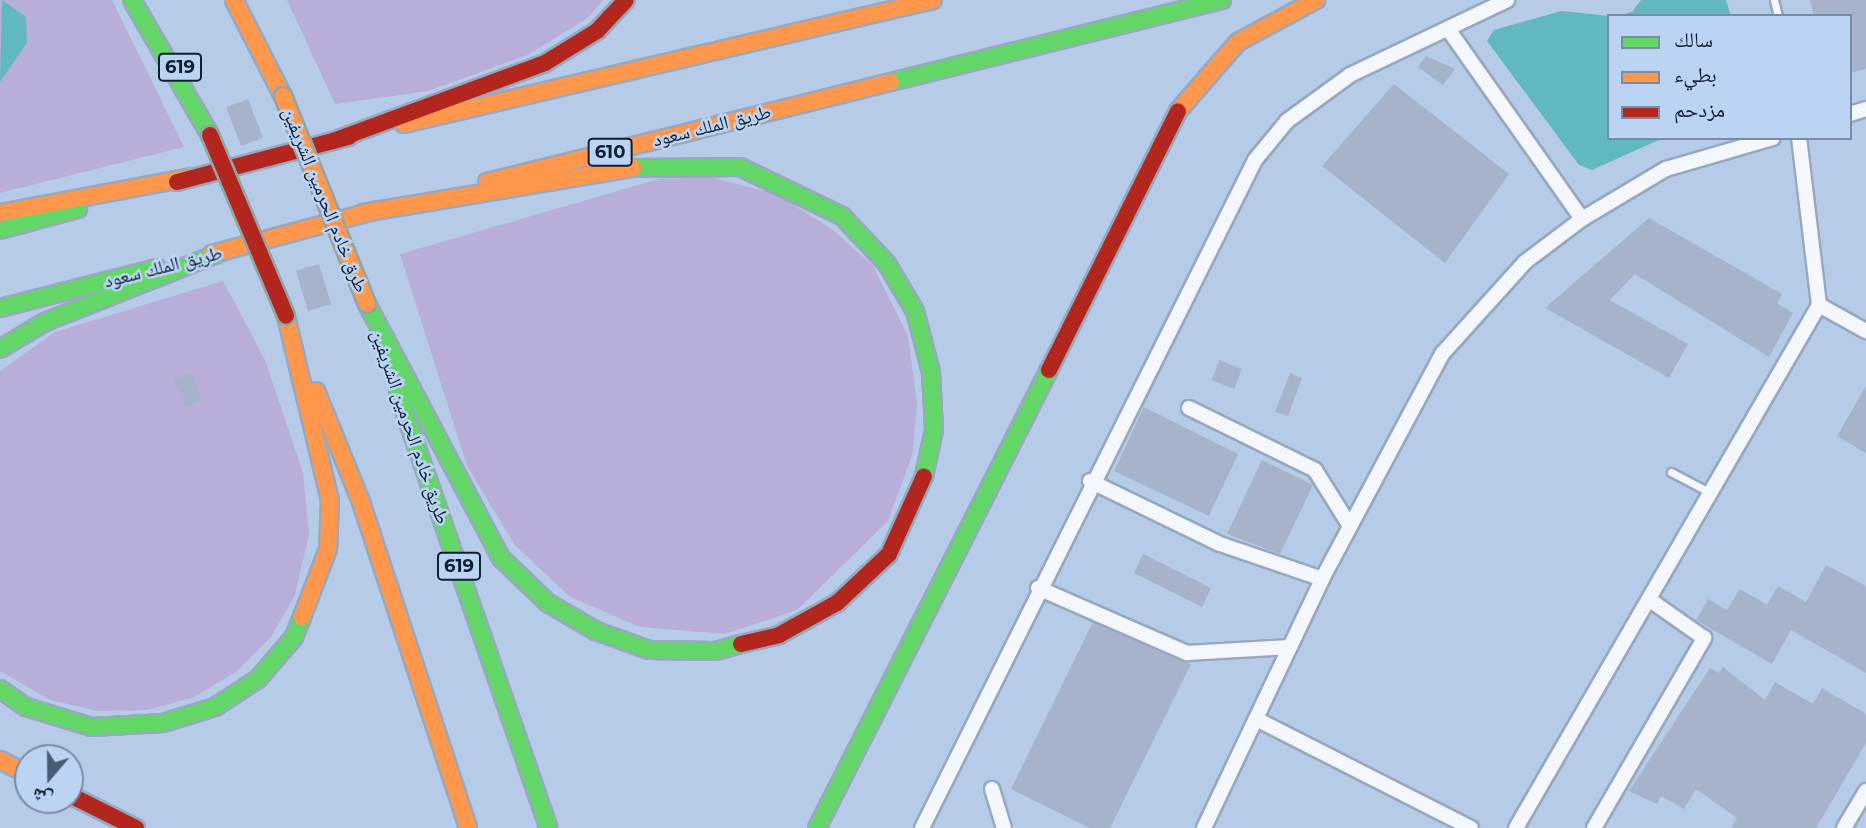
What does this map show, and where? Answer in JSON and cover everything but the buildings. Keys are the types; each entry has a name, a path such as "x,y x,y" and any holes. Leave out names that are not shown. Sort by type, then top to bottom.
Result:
{"main road":[{"path":"132,0 210,135"},
{"name":"619","path":"149,0 210,135 361,502 468,828"},
{"name":"619","path":"234,0 283,96"},
{"path":"252,0 283,96"},
{"path":"332,141 545,64 597,31 626,0"},
{"path":"0,230 332,141 933,0"},
{"name":"طريق الملك سعود","path":"0,308 363,213 1222,0"},
{"path":"817,828 967,538 1171,119 1238,42 1316,0"},
{"name":"طرق خادم الحرمين الشريفين","path":"283,96 367,304"},
{"path":"363,213 665,163 740,167 795,188 842,216 887,264 915,311 931,372 934,430 920,492 889,554 837,603 779,635 715,651 649,650 596,631 548,603 501,558 367,304"},
{"path":"0,213 193,177"},
{"path":"0,349 46,322 227,250"},
{"name":"طريق خادم الحرمين الشريفين","path":"367,304 549,828"},
{"path":"0,689 26,707 92,727 163,723 215,707 258,679 294,637 328,549 330,500 286,316"},
{"path":"84,802 136,828"}],"street":[{"path":"922,828 1090,481 1255,160 1315,97 1507,0"},
{"path":"1448,29 1582,219"},
{"path":"1204,828 1322,579 1442,354 1525,262 1582,219 1667,169 1766,140"},
{"path":"1516,828 1819,305 1799,140"},
{"path":"1819,305 1866,331"},
{"path":"1189,408 1315,470 1350,526"},
{"path":"1090,481 1220,544 1322,579"},
{"path":"1038,588 1187,653 1290,647"},
{"path":"1594,828 1704,638 1650,600"},
{"path":"1256,719 1471,828"},
{"path":"992,789 1004,828"},
{"path":"1844,828 1866,791"}],"lane":[{"path":"1671,472 1711,493"}],"shaded area":[{"path":"0,0 112,0 184,147 0,193"},
{"path":"2,0 26,17 27,43 0,82"},
{"path":"287,0 603,0 589,17 528,55 428,91 335,104"},
{"path":"1641,0 1726,0 1730,14 1624,14 1632,12"},
{"path":"1562,11 1607,16 1607,140 1659,140 1592,170 1579,165 1487,41 1494,30"},
{"path":"710,177 776,194 833,230 873,266 908,336 917,403 913,453 888,521 797,610 725,634 640,627 570,597 515,545 467,466 400,254 659,179"},
{"path":"223,281 265,360 303,473 309,534 295,595 271,637 236,672 194,697 147,710 98,711 50,700 0,671 0,371 55,332"}],"traffic: fast":[{"path":"132,0 210,135"},
{"path":"891,82 1222,0"},
{"path":"633,168 740,167 842,216 887,264 915,311 931,372 934,430 924,476"},
{"path":"0,230 78,209"},
{"path":"0,349 45,322 227,250"},
{"path":"0,308 157,268"},
{"path":"367,304 501,558 548,603 596,631 649,650 715,651 741,644"},
{"path":"817,828 1049,370"},
{"path":"398,393 549,828"},
{"path":"0,689 26,707 92,727 163,723 215,707 258,679 294,637 302,617"}],"traffic: slow":[{"path":"234,0 283,96"},
{"path":"404,124 933,0"},
{"path":"1178,111 1238,42 1316,0"},
{"path":"487,182 891,82"},
{"path":"283,96 367,304"},
{"path":"363,213 633,168"},
{"path":"0,213 193,177"},
{"path":"212,254 377,210"},
{"path":"286,316 330,500 328,549 302,617"},
{"path":"316,391 361,502 468,828"},
{"path":"0,760 14,767"}],"traffic: jam":[{"path":"333,141 545,63 597,31 626,0"},
{"path":"1049,370 1178,111"},
{"path":"210,135 286,316"},
{"path":"177,182 349,137"},
{"path":"741,644 779,635 837,603 889,554 924,476"},
{"path":"84,802 136,828"}]}
